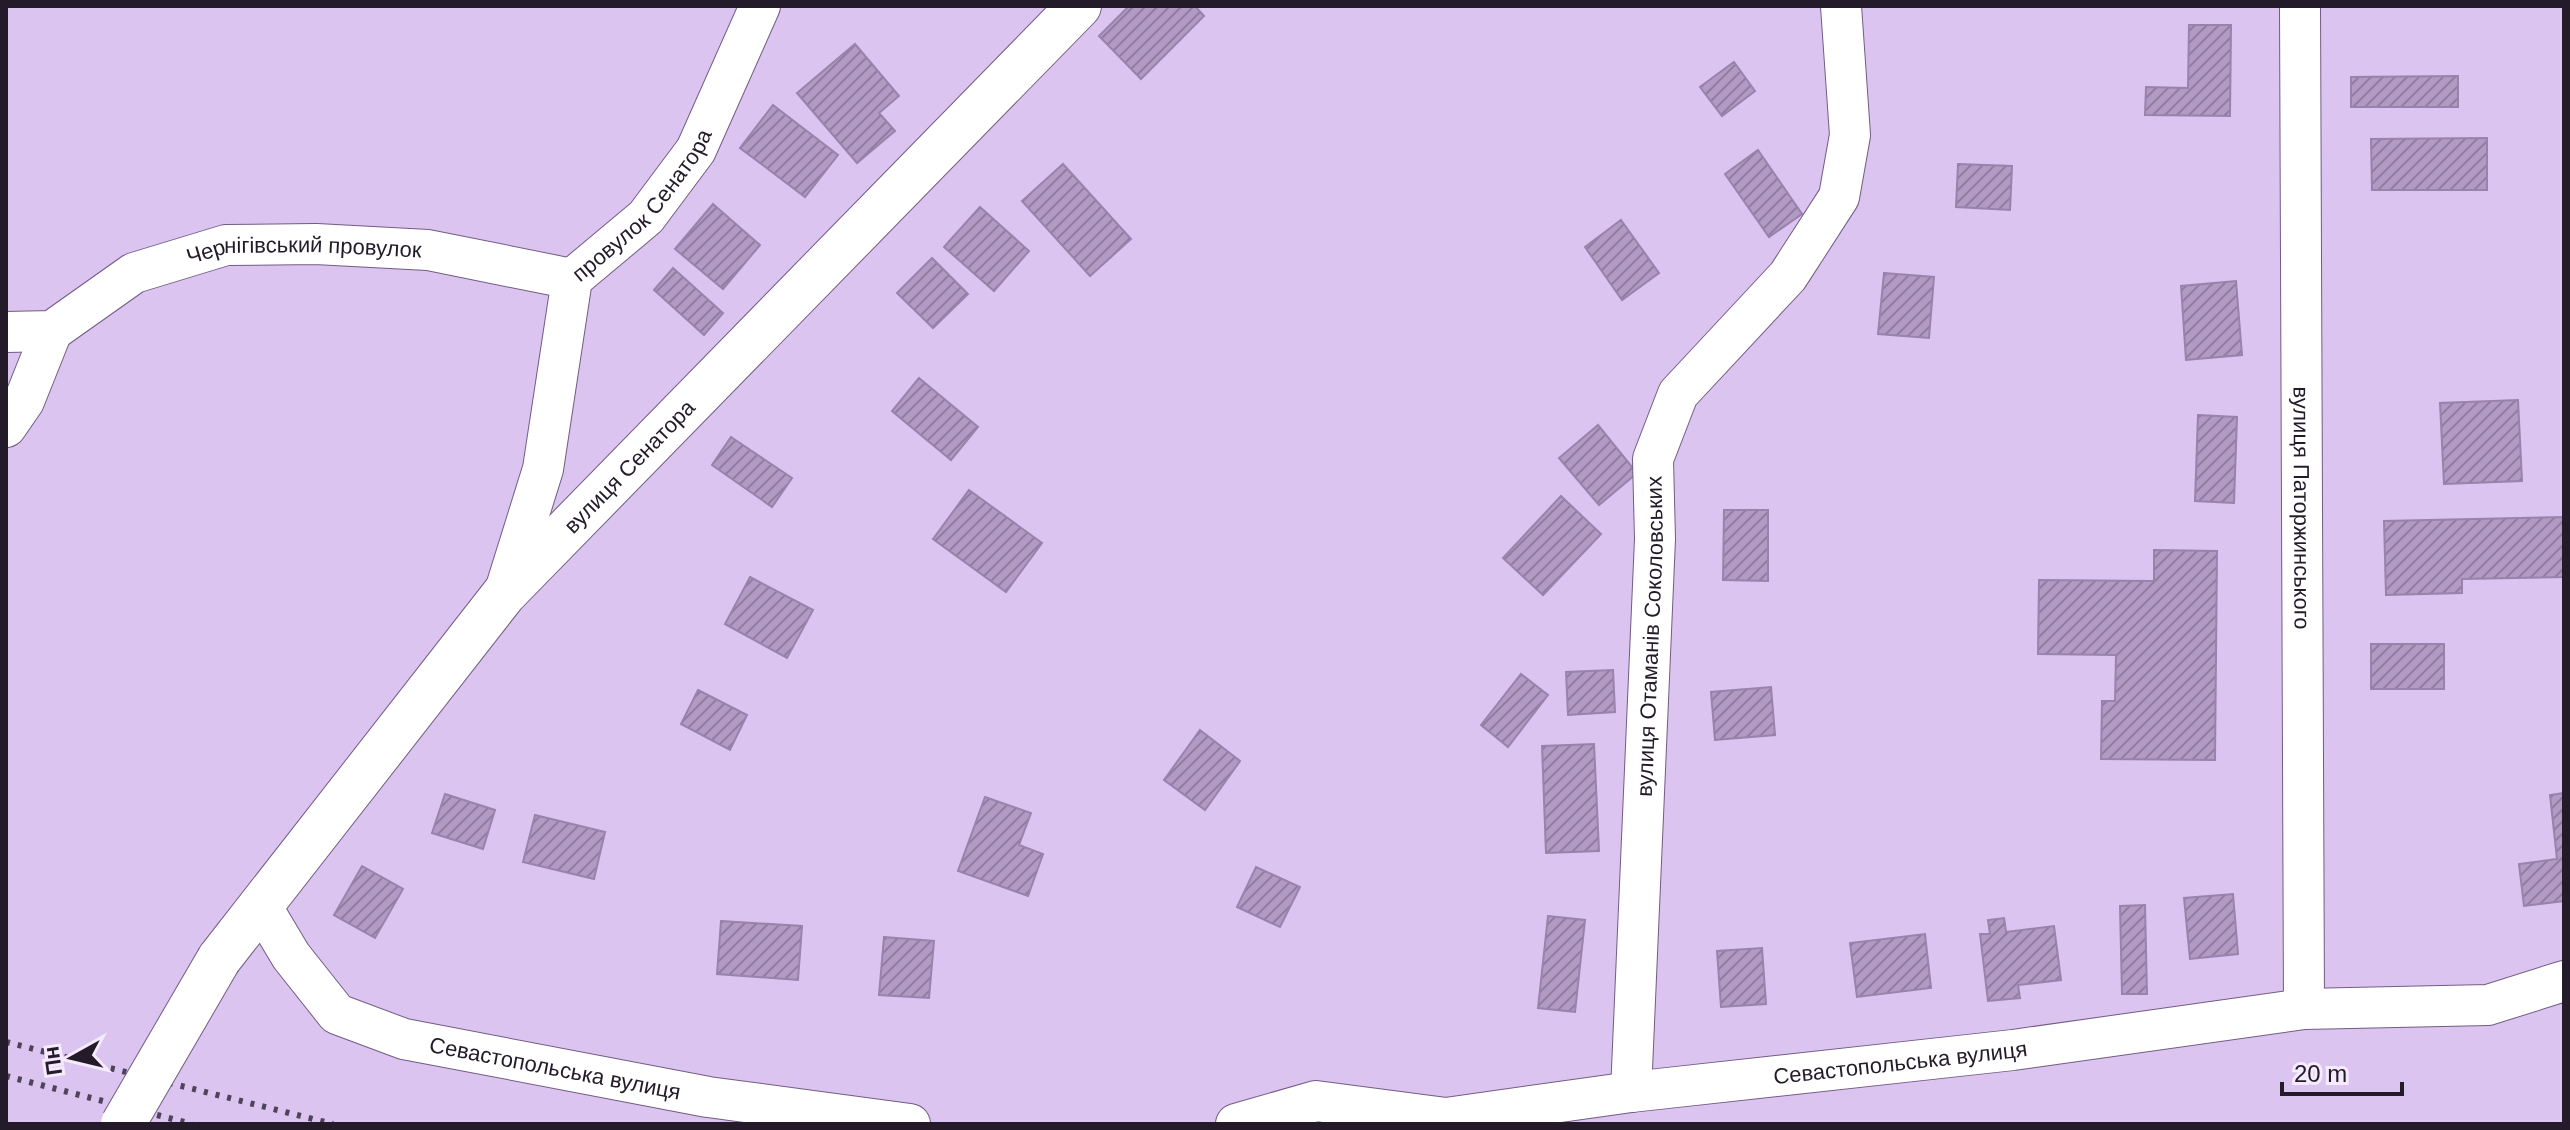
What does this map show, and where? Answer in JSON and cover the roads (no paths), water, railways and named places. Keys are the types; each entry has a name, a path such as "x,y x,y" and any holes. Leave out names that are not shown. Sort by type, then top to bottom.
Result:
{"street":[{"name":"провулок Сенатора","path":"504,594 543,469 572,279 646,217 696,150 760,6"},
{"name":"вулиця Сенатора","path":"123,1124 219,959 504,594 1079,6"},
{"name":"вулиця Отаманів Соколовських","path":"1631,1092 1655,539 1653,459 1678,394 1788,276 1839,197 1850,135 1841,6"},
{"name":"вулиця Паторжинського","path":"2300,6 2304,1009"},
{"name":"Чернігівський провулок","path":"52,331 134,273 226,245 316,244 428,250 572,279"},
{"path":"6,332 52,331 24,401 6,427"},
{"name":"Севастопольська вулиця","path":"260,904 291,956 337,1014 404,1039 708,1097 910,1124"},
{"name":"Севастопольська вулиця","path":"1236,1124 1316,1101 1446,1118 1631,1092 2013,1050 2304,1009 2488,1005 2564,981"}],"railway":[{"path":"6,1042 333,1124"},
{"path":"6,1076 192,1124"}]}
